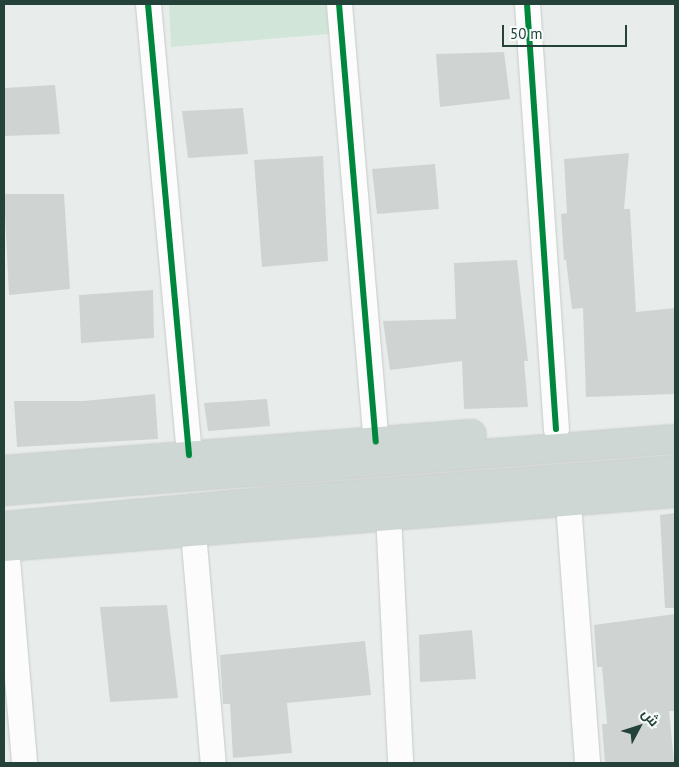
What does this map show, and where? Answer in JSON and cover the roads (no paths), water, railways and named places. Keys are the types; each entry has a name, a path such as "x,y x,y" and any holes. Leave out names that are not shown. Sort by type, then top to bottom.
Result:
{"main road":[{"path":"4,470 675,420"},
{"path":"4,491 675,439"},
{"path":"4,540 274,501 675,470"},
{"path":"4,540 193,532 388,514 568,503 675,493"}],"street":[{"path":"148,4 190,455"},
{"path":"339,4 376,441"},
{"path":"527,4 556,429"},
{"path":"568,503 587,763"},
{"path":"388,514 400,763"},
{"path":"193,532 213,763"},
{"path":"4,540 24,763"}]}
